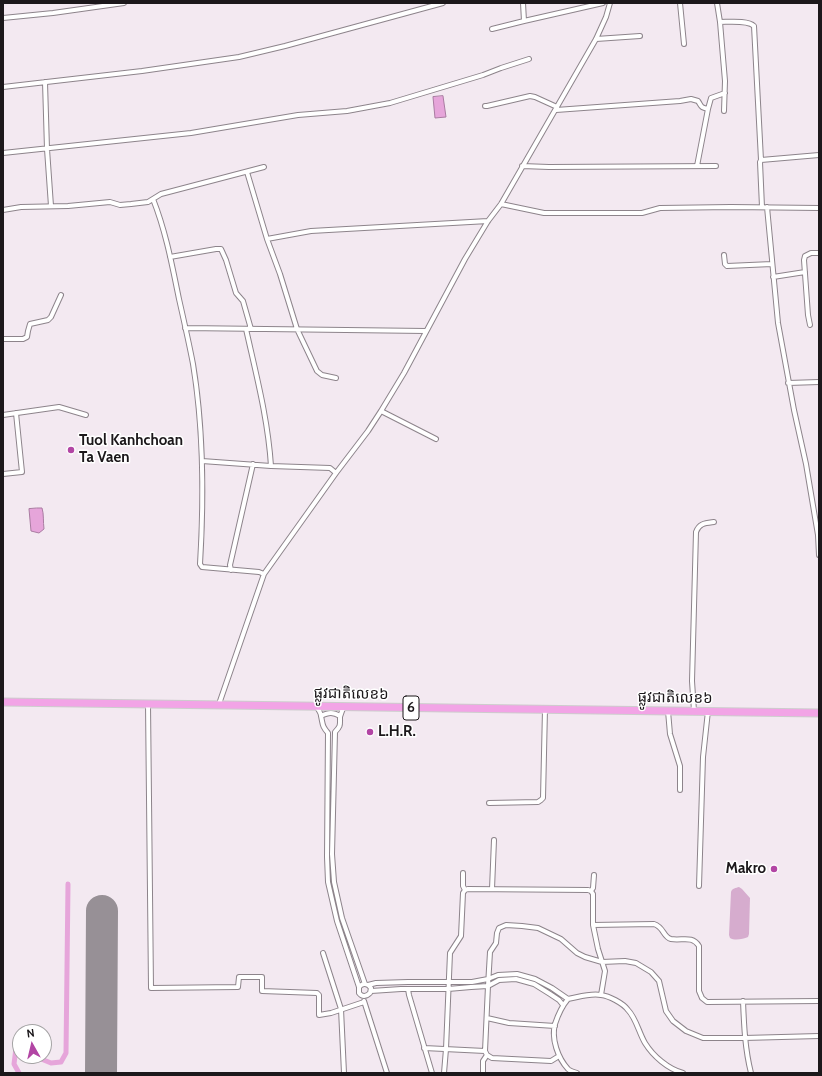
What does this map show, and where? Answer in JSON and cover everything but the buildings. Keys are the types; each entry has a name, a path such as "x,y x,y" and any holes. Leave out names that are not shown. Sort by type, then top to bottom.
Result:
{"highway":[{"name":"ផ្លូវជាតិលេខ៦","path":"3,702 819,713"}],"street":[{"path":"3,18 124,3"},
{"path":"3,87 142,71 239,57 443,3"},
{"path":"523,3 524,21"},
{"path":"492,30 603,3"},
{"path":"219,704 264,574 381,411 404,372 465,259 488,221 501,204 596,39 606,17 610,3"},
{"path":"680,3 684,44"},
{"path":"717,3 725,81 724,111"},
{"path":"720,22 746,22 751,23 754,26 760,162 778,323 788,383 806,464 818,535 819,554"},
{"path":"596,39 640,36"},
{"path":"3,153 191,133 298,115 347,111 390,103 483,75 529,59"},
{"path":"45,82 47,149 51,206"},
{"path":"697,166 708,108 712,98 725,93"},
{"path":"485,106 530,96 535,97 556,109 691,99 698,101 699,106 708,108"},
{"path":"761,160 819,155"},
{"path":"522,166 716,166"},
{"path":"3,210 21,207 68,206 110,202 120,205 148,202 161,194 264,168"},
{"path":"247,172 297,329 317,371 336,378"},
{"path":"153,200 167,241 193,364 202,461 203,517 200,564 202,567 259,572 264,574"},
{"path":"501,204 544,212 642,213 660,208 819,208"},
{"path":"268,239 311,231 488,221"},
{"path":"170,257 221,249 236,293 243,301 251,328"},
{"path":"810,325 804,260 805,256 812,253 819,253"},
{"path":"724,255 724,264 727,266 772,264"},
{"path":"773,277 805,272"},
{"path":"3,339 23,339 27,337 30,324 48,320 62,295"},
{"path":"185,328 426,331"},
{"path":"246,328 270,444 271,466"},
{"path":"788,383 819,382"},
{"path":"3,415 59,407 86,415"},
{"path":"381,411 436,439"},
{"path":"3,474 22,472 16,413"},
{"path":"202,461 271,466 330,468 336,473"},
{"path":"231,570 230,565 253,464"},
{"path":"694,711 692,682 696,532 699,525 714,522"},
{"path":"148,704 151,988 238,987 239,977 262,977 262,991 317,993 319,995 319,1015 331,1013 364,1002"},
{"path":"316,706 321,716 324,728 328,733 328,882 337,921 359,987 359,993 363,996 387,1073"},
{"path":"344,707 340,716 341,722 339,729 335,732 332,854 334,882 342,918 371,991"},
{"path":"489,804 538,802 543,798 546,709"},
{"path":"668,711 670,734 680,766 680,790"},
{"path":"699,886 703,758 708,711"},
{"path":"321,716 334,712 340,716"},
{"path":"492,889 494,840"},
{"path":"444,1073 450,953 461,936 463,892 465,890 463,886 463,873"},
{"path":"591,891 594,888 594,874"},
{"path":"328,882 334,882"},
{"path":"465,890 492,889 591,891"},
{"path":"591,891 593,894 593,925 605,971 601,995"},
{"path":"593,925 654,924 659,926 669,938 692,939 696,941 699,946 699,991 702,998 707,1002 819,1000"},
{"path":"483,1073 483,1061 486,1053 490,952 496,943 499,928 506,925 538,928 561,939 577,953 602,962 625,961 636,963 651,972 659,981 666,1011 673,1021 686,1031 703,1038 819,1036"},
{"path":"323,953 341,1009 344,1073"},
{"path":"359,987 362,985 376,983 449,981 472,982 488,979 498,975 517,974 535,979 568,998 584,995 601,995 616,1000 628,1010 645,1043 656,1056 675,1070 683,1073"},
{"path":"363,996 368,995 371,991 448,989 488,986 499,980 516,979 534,984 559,1000 563,1005"},
{"path":"408,989 432,1073"},
{"path":"568,998 563,1005 555,1026 554,1042 559,1056 569,1071 577,1073"},
{"path":"742,1001 744,1038 751,1073"},
{"path":"487,1018 509,1023 555,1026"},
{"path":"424,1048 486,1053 492,1058 551,1061 559,1056"}],"shaded area":[{"path":"443,96 446,117 435,118 433,97"},
{"path":"42,508 43,515 44,529 39,533 31,531 29,509"},
{"path":"739,887 750,898 749,934 746,938 734,939 730,938 729,935 731,892 733,889"}],"waterway":[{"path":"52,1063 61,1062 66,1053 68,884"},
{"path":"14,1064 19,1073"}],"runway":[{"path":"101,1073 102,911"}],"place":[{"name":"Tuol Kanhchoan Ta Vaen","path":"71,450"},
{"name":"L.H.R.","path":"370,732"},
{"name":"Makro","path":"774,869"}]}
